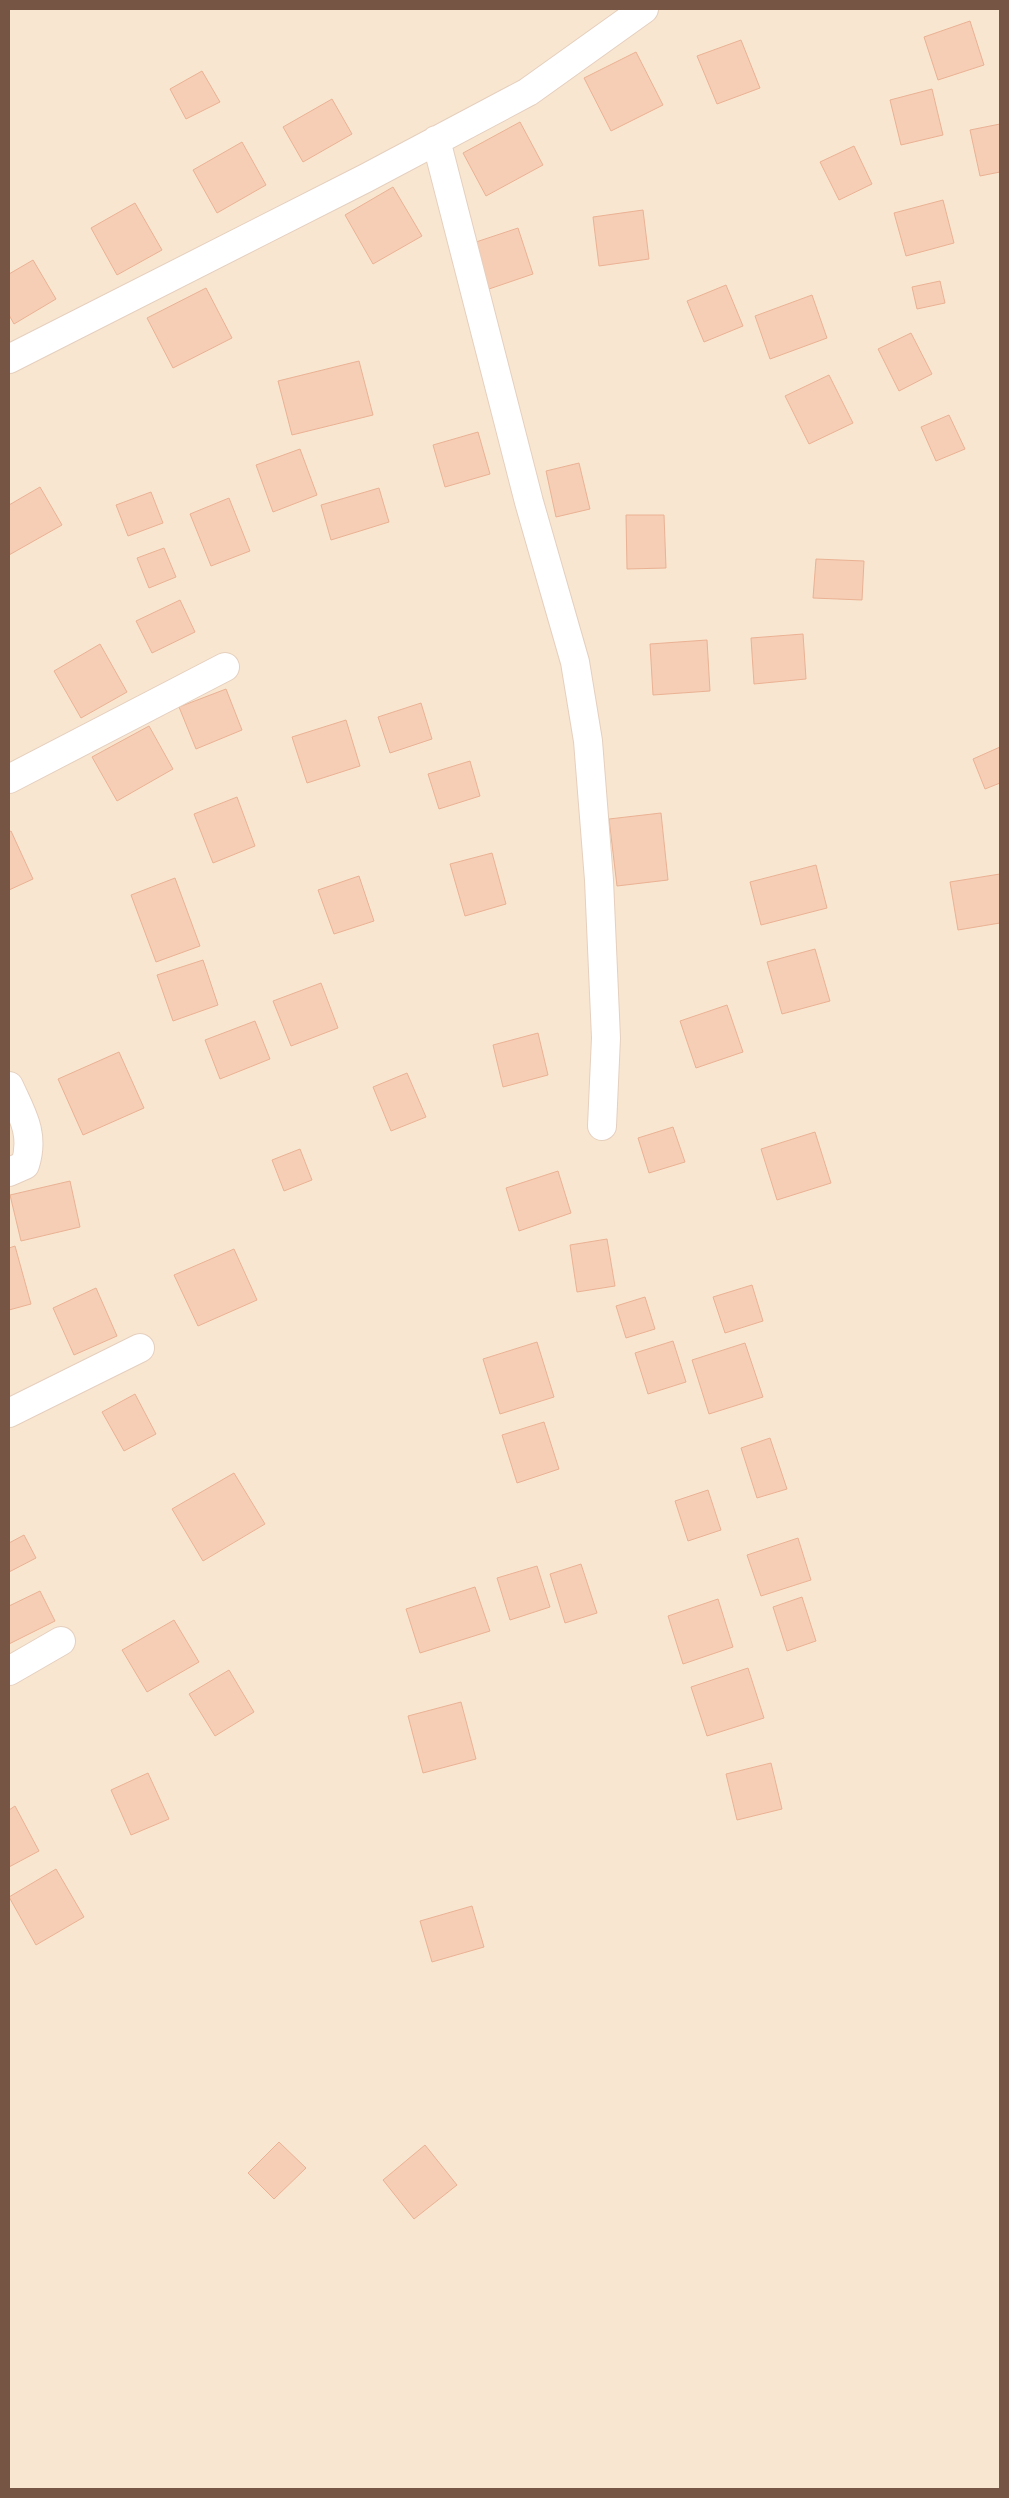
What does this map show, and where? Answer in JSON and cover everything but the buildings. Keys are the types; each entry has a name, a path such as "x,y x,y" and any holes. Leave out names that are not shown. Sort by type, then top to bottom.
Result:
{"street":[{"path":"9,359 528,92 644,9"},
{"path":"436,140 529,502 575,662 588,741 599,880 606,1038 602,1126"},
{"path":"9,779 225,667"},
{"path":"9,1086 25,1120 31,1148 25,1165 9,1172"},
{"path":"9,1413 140,1348"},
{"path":"9,1671 61,1641"}],"shaded area":[{"path":"9,9 1000,9 1000,2489 9,2489"}]}
